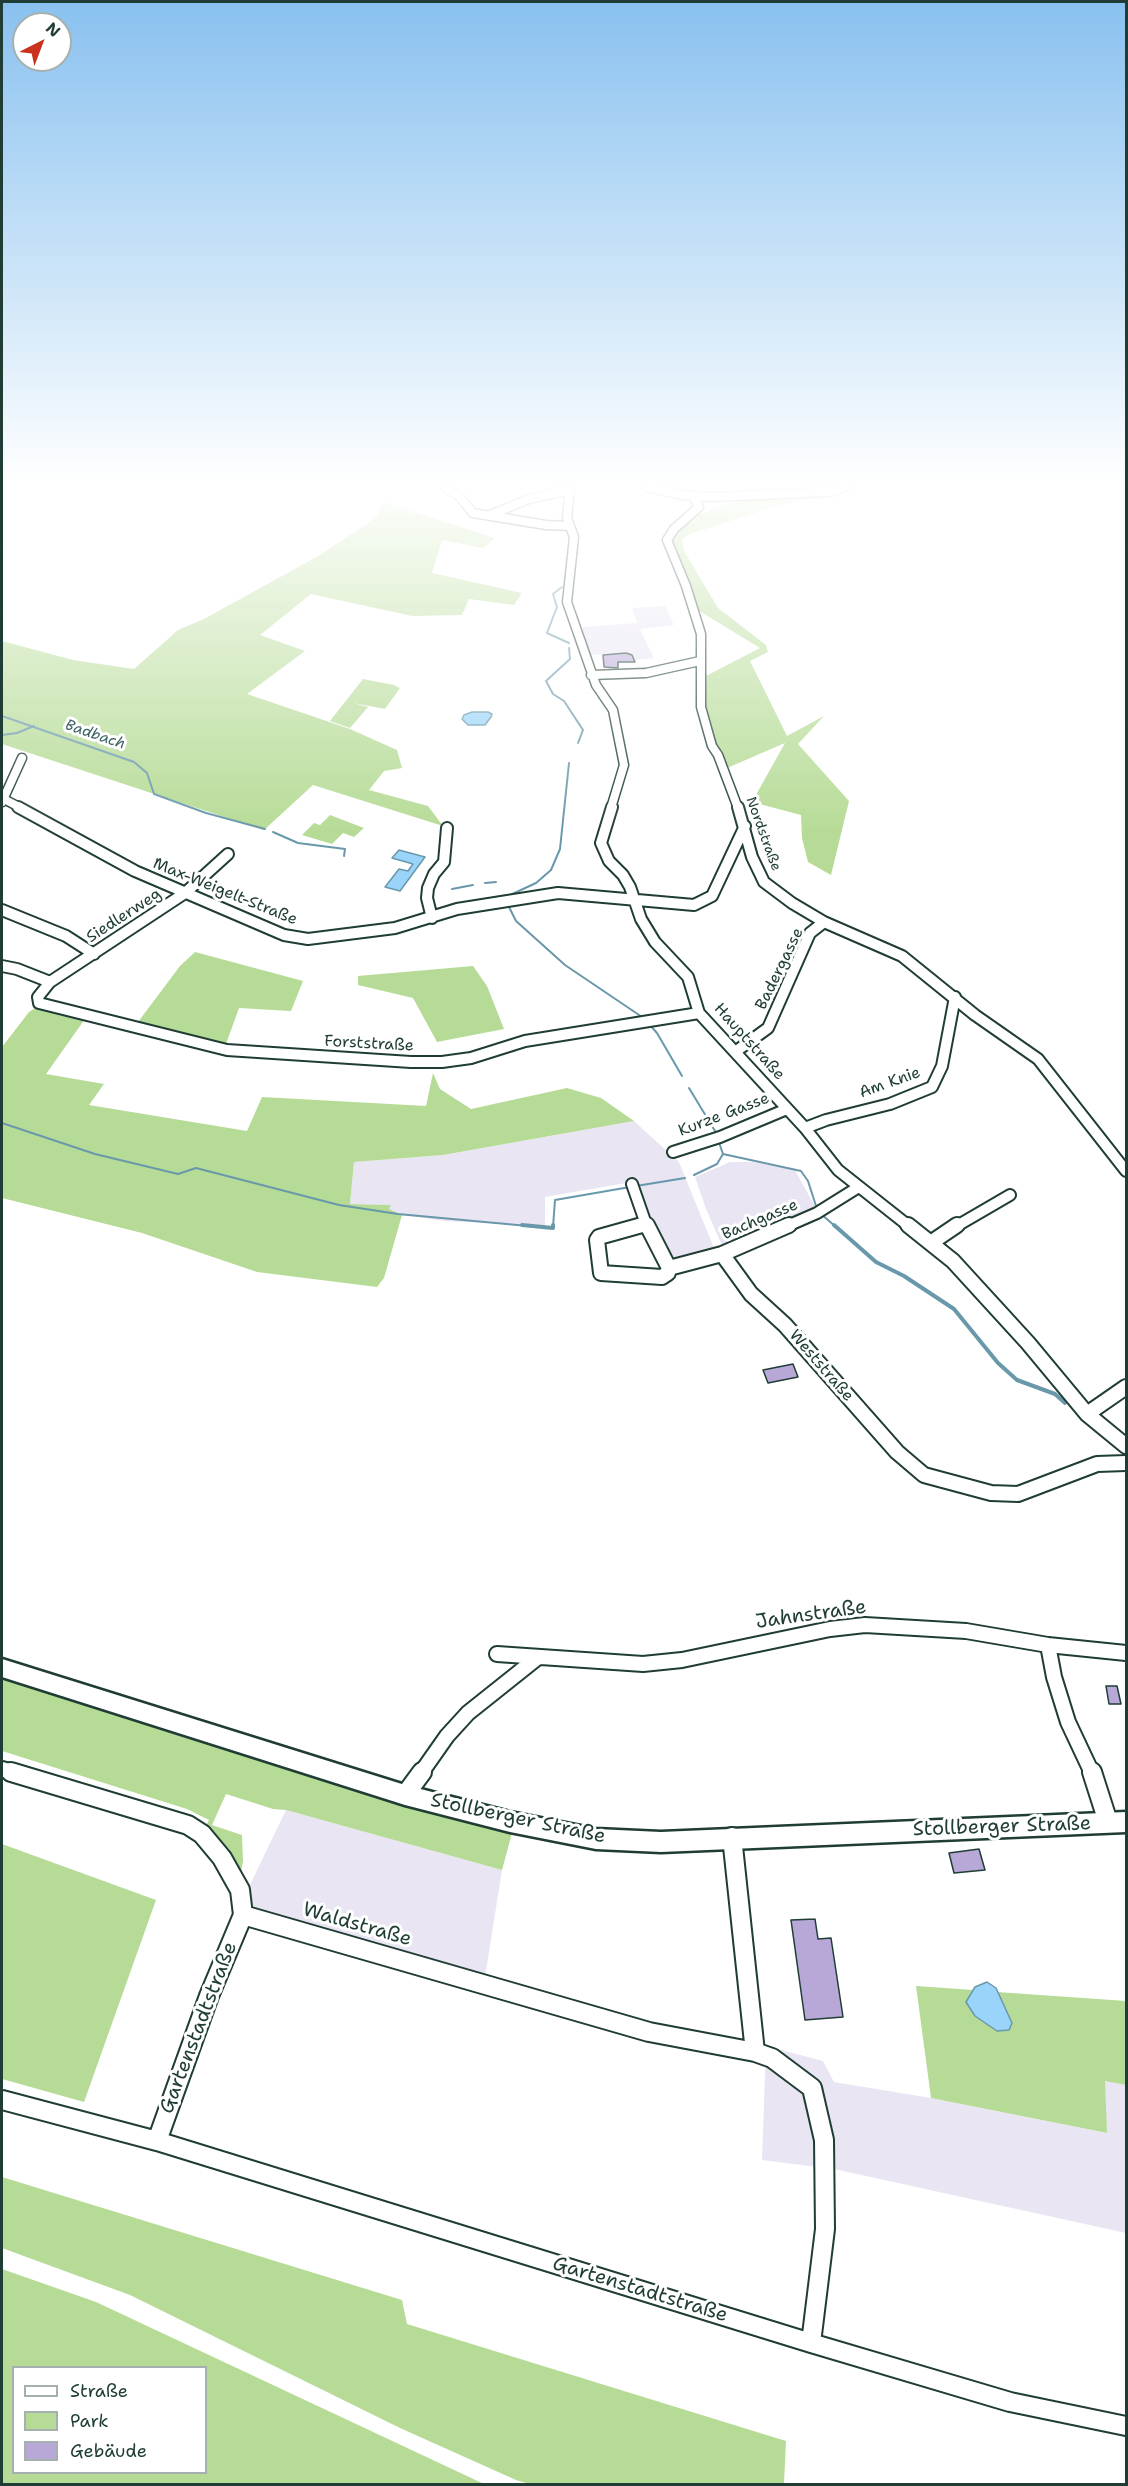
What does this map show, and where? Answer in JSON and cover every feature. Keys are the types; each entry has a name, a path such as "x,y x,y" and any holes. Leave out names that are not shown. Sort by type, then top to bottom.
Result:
{"main road":[{"name":"Stollberger Straße","path":"2,1668 405,1795 510,1822 596,1839 661,1842 732,1837 1117,1822"}],"street":[{"name":"Hauptstraße","path":"567,603 591,675 601,695 614,710 624,765 601,843 609,861 623,875 630,887 632,899 641,919 656,942 688,977 699,1013 805,1128 838,1170 857,1188 932,1242 953,1261 1028,1343 1088,1414 1126,1446"},
{"name":"Nordstraße","path":"691,603 702,648 701,707 712,746 718,755 745,826 752,857 764,882 792,903 825,922 902,956 975,1015 1038,1059 1126,1171"},
{"path":"591,675 646,673 700,661"},
{"path":"2,800 22,758"},
{"name":"Max-Weigelt-Straße","path":"2,800 135,871 293,938 331,937 395,928 457,909 558,893 694,905 712,896 745,826"},
{"path":"432,918 427,898 428,888 434,874 444,862 447,828"},
{"name":"Siedlerweg","path":"39,1003 38,997 50,982 185,893 228,854"},
{"path":"2,910 66,936 94,954"},
{"name":"Badergasse","path":"735,1052 768,1028 810,933 825,922"},
{"path":"2,966 17,969 50,982"},
{"name":"Am Knie","path":"805,1128 826,1120 890,1104 932,1087 942,1066 955,997"},
{"name":"Forststraße","path":"39,1003 227,1050 411,1062 442,1062 471,1058 525,1041 699,1013"},
{"name":"Kurze Gasse","path":"673,1152 717,1138 787,1108"},
{"path":"633,1188 646,1224 669,1268"},
{"name":"Bachgasse","path":"646,1224 599,1237 597,1240 601,1273 662,1277 668,1273 669,1268 722,1254 819,1212 857,1188"},
{"path":"932,1242 947,1230 1010,1195"},
{"name":"Weststraße","path":"722,1254 751,1294 785,1325 889,1444 924,1475 991,1493 1018,1494 1097,1464 1126,1463"},
{"path":"1088,1414 1126,1388"},
{"name":"Jahnstraße","path":"497,1654 644,1664 682,1660 830,1629 865,1625 966,1631 1048,1645 1126,1653"},
{"path":"1048,1645 1054,1677 1068,1722 1117,1822"},
{"path":"405,1795 447,1736 468,1713 537,1658"},
{"path":"2,1769 188,1825 202,1834 222,1858 240,1890 243,1916"},
{"path":"732,1837 755,2052"},
{"name":"Waldstraße","path":"243,1916 649,2032 755,2052 772,2058 812,2088 824,2140 825,2229 811,2343"},
{"name":"Gartenstadtstraße","path":"157,2141 209,1996 243,1916"},
{"name":"Gartenstadtstraße","path":"2,2100 157,2141 811,2343 1010,2402 1126,2426"}],"shaded area":[{"path":"665,606 674,625 640,629 654,658 634,660 632,655 626,653 590,655 582,627 637,623 632,608"},
{"path":"634,1121 679,1162 716,1253 671,1263 632,1182 545,1197 545,1226 445,1221 402,1215 388,1209 391,1205 350,1204 354,1162 443,1155"},
{"path":"730,1162 752,1162 795,1170 817,1210 724,1250 695,1177"},
{"path":"286,1810 502,1870 485,1977 250,1910 247,1891"},
{"path":"766,2046 823,2061 834,2082 931,2098 1106,2133 1105,2081 1126,2085 1126,2233 834,2169 762,2160"}],"green space":[{"path":"233,603 300,603 260,635 305,651 247,694 350,729 397,750 402,768 384,771 369,790 428,806 443,826 313,785 264,830 2,744 2,641 73,660 134,669 178,630"},
{"path":"352,603 467,603 462,615 412,616"},
{"path":"694,603 715,603 718,608 766,645 768,652 750,661 787,736 824,716 798,744 849,801 831,875 808,862 802,838 801,815 752,802 785,743 727,768 712,736 704,708 704,677 760,648 696,609"},
{"path":"363,679 400,688 385,709 353,703 368,707 350,728 330,721"},
{"path":"330,815 364,828 354,837 343,833 332,844 302,835 314,823 320,825"},
{"path":"195,952 303,981 291,1011 239,1008 226,1044 138,1022 180,966"},
{"path":"473,966 487,986 504,1029 437,1042 413,998 358,985 358,976"},
{"path":"37,1007 85,1019 46,1074 104,1084 89,1105 247,1131 262,1097 426,1106 433,1073 440,1089 471,1109 567,1088 601,1098 634,1121 443,1155 354,1162 350,1204 391,1205 389,1209 402,1215 384,1278 377,1287 257,1272 142,1233 2,1198 2,1047 29,1012"},
{"path":"2,1678 379,1796 512,1833 502,1870 286,1810 273,1809 226,1794 212,1825 242,1835 243,1861 240,1879 204,1829 209,1820 187,1809 2,1751"},
{"path":"2,1844 156,1900 84,2102 2,2079"},
{"path":"916,1986 973,1990 966,2002 1000,2000 997,1992 1126,2001 1126,2085 1105,2081 1107,2133 931,2098"},
{"path":"2,2177 402,2300 407,2324 786,2441 784,2484 530,2484 516,2480 400,2428 130,2295 2,2248"},
{"path":"2,2269 96,2302 484,2484 2,2484"}],"water":[{"path":"472,712 492,714 485,725 468,725 462,719 464,715"},
{"path":"399,850 425,857 400,891 385,887 399,869 408,871 413,864 392,858"},
{"path":"987,1982 996,1988 1012,2023 1009,2030 997,2031 975,2016 966,2002 975,1987"}],"building":[{"path":"626,653 632,655 635,662 618,662 618,668 604,667 603,655"},
{"path":"793,1364 798,1377 768,1383 763,1370"},
{"path":"1106,1686 1117,1686 1121,1704 1109,1704"},
{"path":"979,1849 985,1870 954,1873 949,1853"},
{"path":"815,1919 818,1939 831,1938 843,2017 805,2020 791,1920"}],"waterway":[{"path":"556,603 557,607 547,633 569,643"},
{"path":"569,648 570,659 546,681 553,694 564,701 583,730 578,743"},
{"name":"Badbach","path":"2,716 32,727"},
{"path":"2,735 17,733 32,727"},
{"name":"Badbach","path":"32,727 134,762 147,773 154,794 206,813 265,829"},
{"path":"508,896 536,883 551,870 560,849 569,763"},
{"path":"273,832 298,843 345,849 344,856"},
{"path":"485,883 496,882"},
{"path":"452,889 473,885"},
{"path":"507,903 516,921 565,965 645,1019"},
{"path":"649,1024 657,1033 682,1076"},
{"path":"689,1088 715,1131 723,1154"},
{"path":"2,1123 95,1154 178,1174 196,1168 339,1205 398,1214 539,1227"},
{"path":"694,1175 717,1164 723,1154"},
{"path":"723,1154 801,1171 808,1181 817,1209"},
{"path":"636,1186 685,1178"},
{"path":"553,1227 555,1200 630,1187"},
{"path":"821,1214 836,1227"},
{"path":"522,1225 553,1227"},
{"path":"834,1225 876,1262 904,1276 954,1309 998,1363 1017,1380 1055,1394 1065,1403"}]}
